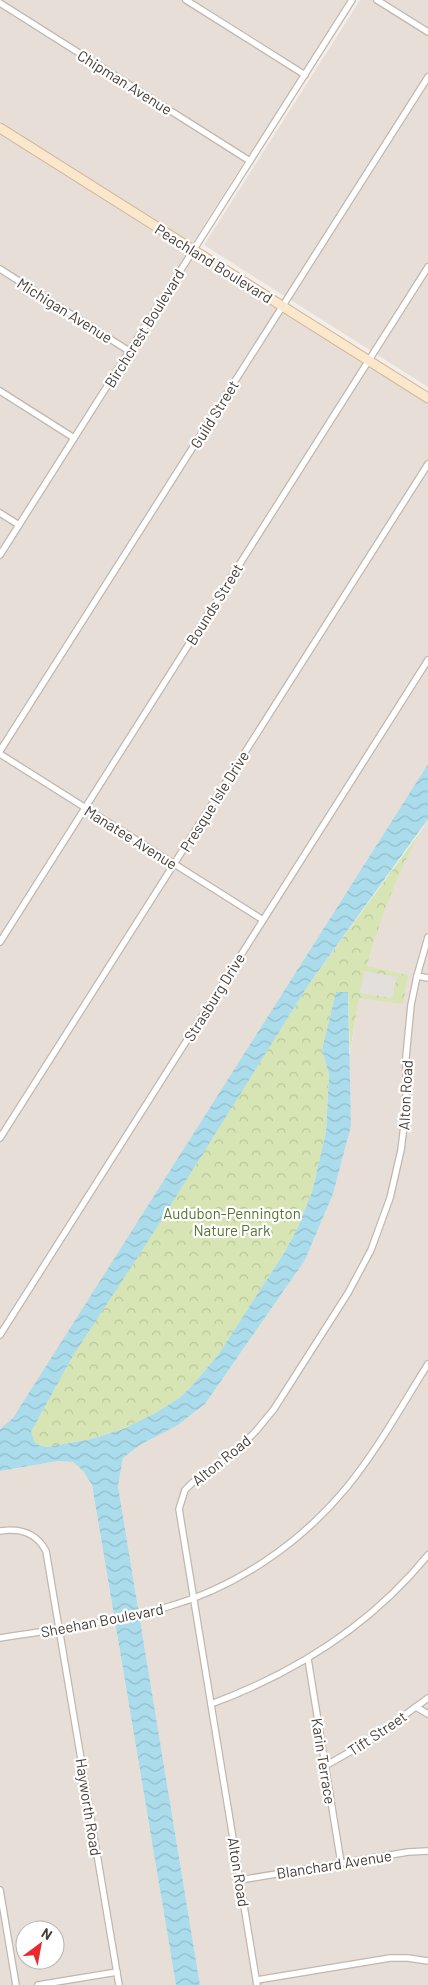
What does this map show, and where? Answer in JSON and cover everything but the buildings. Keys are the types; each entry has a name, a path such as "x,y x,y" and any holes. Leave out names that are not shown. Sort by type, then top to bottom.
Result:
{"street":[{"path":"186,0 305,75"},
{"name":"Birchcrest Boulevard","path":"0,555 352,0"},
{"path":"377,0 428,32"},
{"name":"Chipman Avenue","path":"0,3 250,161"},
{"name":"Guild Street","path":"0,752 428,77"},
{"name":"Peachland Boulevard","path":"0,128 428,398"},
{"name":"Bounds Street","path":"0,942 428,267"},
{"name":"Michigan Avenue","path":"0,269 130,351"},
{"path":"0,391 74,438"},
{"name":"Presque Isle Drive","path":"0,1138 428,464"},
{"path":"0,513 19,525"},
{"name":"Strasburg Drive","path":"0,1334 428,660"},
{"name":"Manatee Avenue","path":"0,752 263,920"},
{"name":"Alton Road","path":"257,1983 179,1509 185,1490 192,1483 218,1466 241,1446 274,1409 365,1263 382,1224 396,1178 406,1109 408,1035 417,976 428,938"},
{"path":"417,976 428,978"},
{"name":"Sheehan Boulevard","path":"0,1638 141,1614 194,1598 224,1585 269,1558 297,1537 330,1507 363,1467 428,1364"},
{"name":"Hayworth Road","path":"0,1531 24,1530 41,1542 46,1550 119,1985"},
{"path":"211,1704 258,1686 308,1659 343,1636 406,1580 428,1554"},
{"name":"Karin Terrace","path":"308,1659 341,1863"},
{"name":"Tift Street","path":"325,1766 369,1741 428,1698"},
{"path":"416,1707 428,1714"},
{"name":"Blanchard Avenue","path":"240,1880 408,1852 428,1851"},
{"path":"0,1890 16,1985"},
{"path":"257,1983 390,1958 428,1961"},
{"path":"38,1985 117,1972"}],"shaded area":[{"path":"0,0 347,0 304,69 301,67 296,74 299,76 249,155 246,153 242,160 244,162 192,244 0,122"},
{"path":"360,0 428,0 428,387 204,245"},
{"path":"0,133 428,404 428,764 13,1419 0,1429"},
{"path":"428,819 428,1985 200,1985 118,1486 123,1458 140,1445 178,1425 205,1404 305,1260 333,1194 351,1126 349,1061 359,997 403,1003 367,966 378,927 394,884"},
{"path":"364,971 397,977 392,998 360,993"},
{"path":"58,1461 73,1462 83,1471 92,1486 176,1985 0,1985 0,1471"}],"green space":[{"name":"Audubon-Pennington Nature Park","path":"421,831 404,863 390,897 367,966 408,975 403,1004 359,998 350,1052 348,992 336,992 322,1049 329,1075 326,1132 312,1192 297,1229 284,1253 218,1355 179,1398 157,1412 123,1429 91,1439 47,1447 36,1444 31,1432 74,1354 309,984"}],"water":[{"path":"428,764 428,819 309,984 145,1246 74,1354 31,1432 36,1444 47,1447 91,1439 123,1429 157,1412 179,1398 218,1355 284,1253 297,1229 312,1192 326,1132 329,1075 322,1049 336,992 348,992 351,1126 333,1194 305,1260 205,1404 178,1425 140,1445 123,1458 118,1486 200,1985 176,1985 92,1485 83,1471 73,1462 58,1461 0,1471 0,1429 13,1418"}]}
